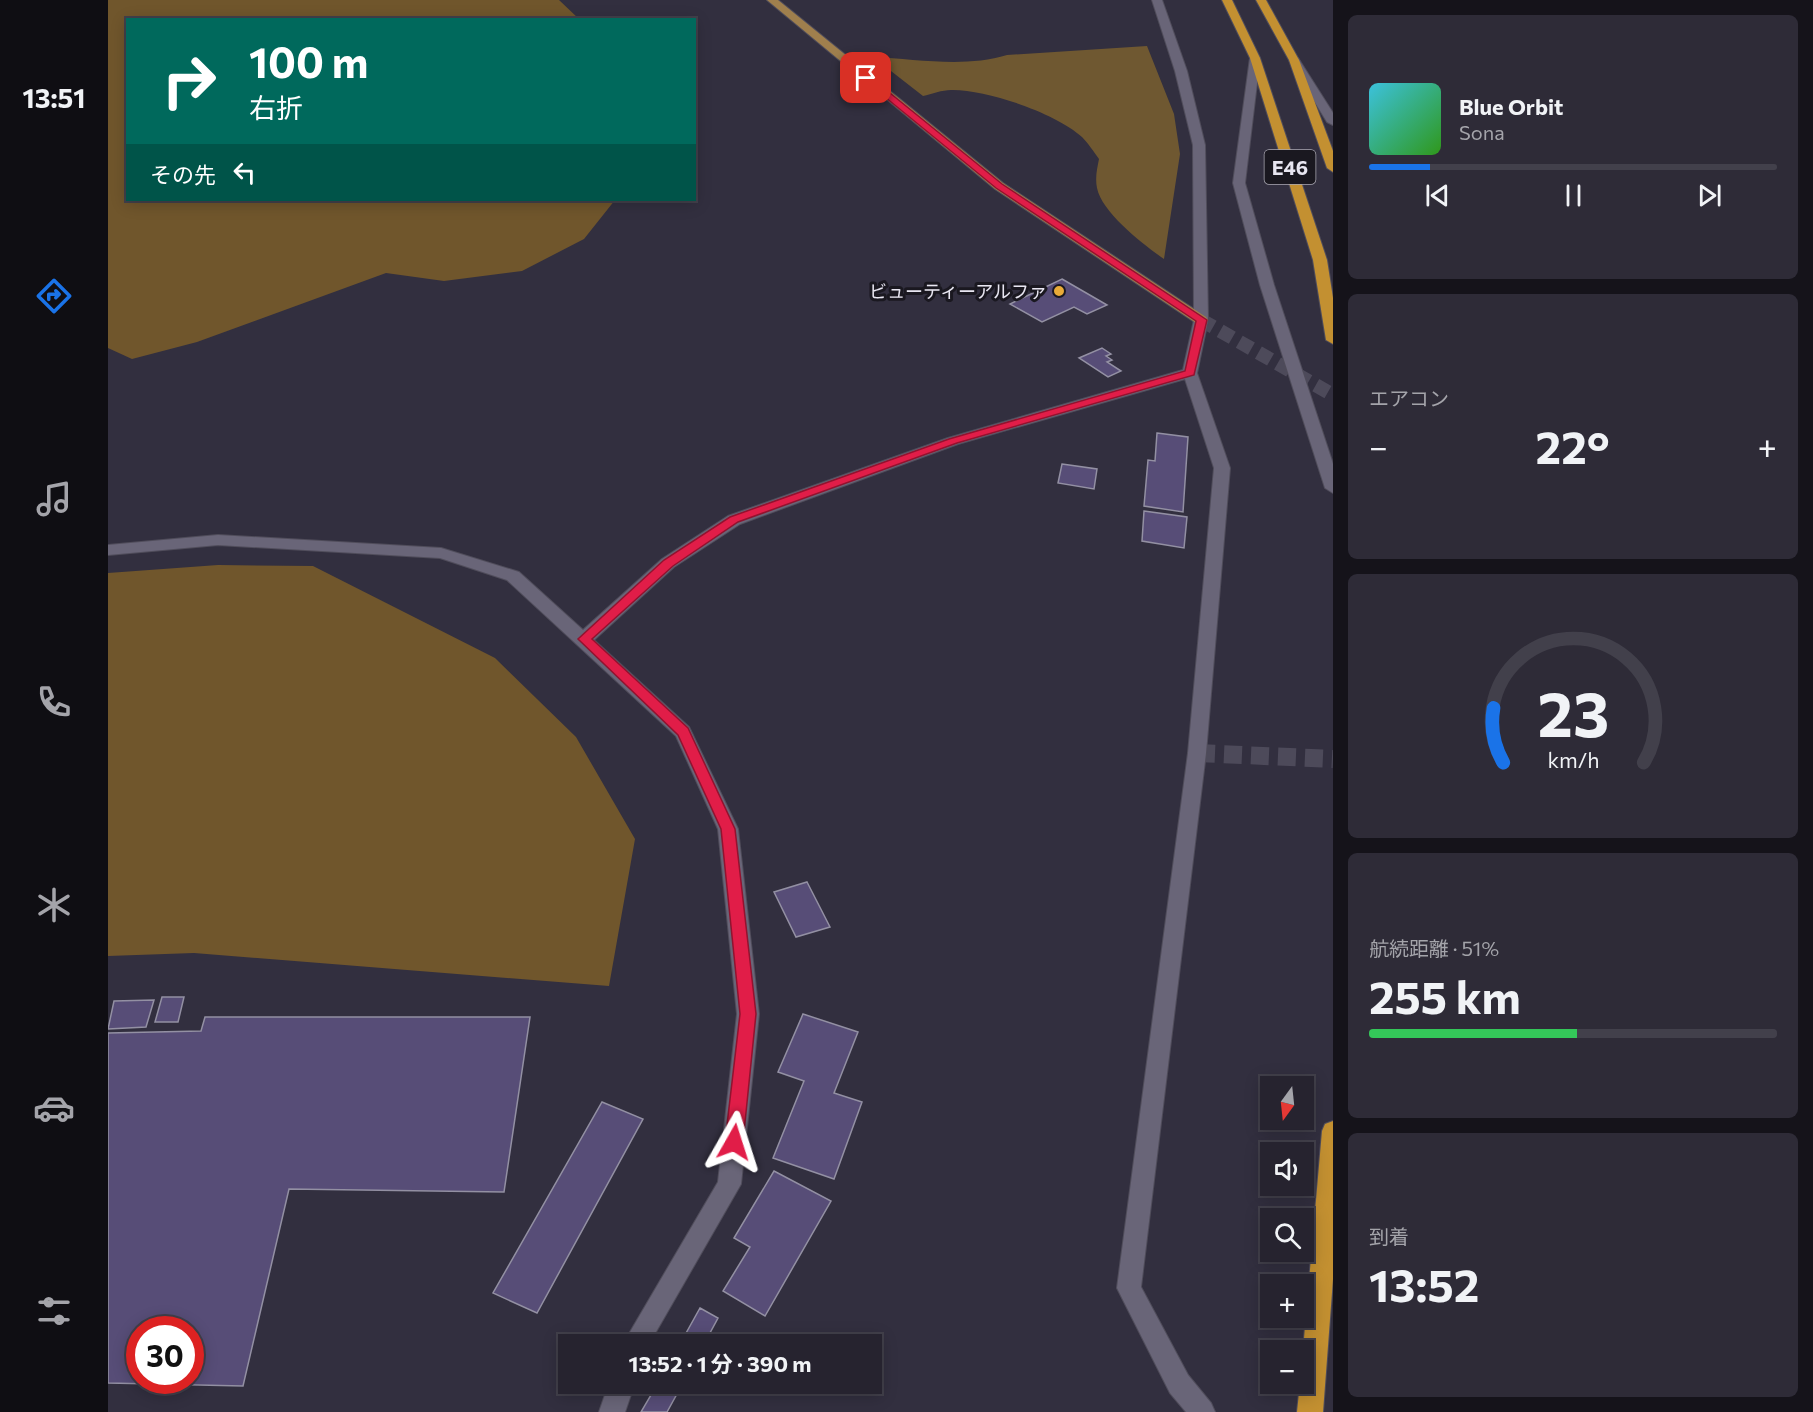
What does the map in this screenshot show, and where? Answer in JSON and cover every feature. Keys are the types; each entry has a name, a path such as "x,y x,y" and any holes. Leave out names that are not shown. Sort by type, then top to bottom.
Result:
{"highway":[{"name":"E46","path":"1227,0 1255,58 1320,260 1333,340"},
{"name":"E46","path":"1262,0 1294,60 1333,168"},
{"path":"1310,1412 1321,1303 1333,1131"}],"main road":[{"path":"772,0 999,186 1201,320"}],"street":[{"path":"1157,0 1181,71 1199,145 1201,320 1190,373 1222,468 1197,753 1129,1288 1179,1384 1202,1412"},
{"path":"1255,58 1239,183 1267,285 1333,488"},
{"path":"1294,60 1333,122"},
{"path":"584,639 668,563 734,520 953,441 1190,373"},
{"path":"108,550 218,540 441,553 513,576 683,732 728,829 748,1014 729,1185 641,1334"},
{"path":"612,1412 618,1394"}],"shaded area":[{"path":"108,0 559,0 578,18 126,18 126,201 614,201 584,239 522,271 444,281 386,273 197,342 132,359 108,348"},
{"path":"1147,46 1174,114 1180,154 1164,259 1125,228 1107,208 1097,188 1099,159 1084,139 1070,128 1038,111 1001,98 951,90 923,96 873,57 957,62 1007,55"},
{"path":"218,565 313,566 495,658 576,737 635,839 609,986 194,953 108,956 108,573"}],"building":[{"name":"ビューティーアルファ","path":"1062,279 1107,305 1087,314 1074,307 1042,322 1010,304"},
{"path":"1102,348 1111,354 1106,356 1112,360 1107,362 1121,371 1108,377 1079,358"},
{"path":"1157,433 1188,437 1183,512 1144,506 1148,460 1155,461"},
{"path":"1062,464 1097,469 1094,489 1058,483"},
{"path":"1144,511 1187,517 1184,548 1142,541"},
{"path":"807,882 830,927 796,937 774,892"},
{"path":"162,997 184,997 178,1022 155,1022"},
{"path":"154,1000 146,1027 108,1029 114,1001"},
{"path":"803,1014 858,1032 834,1093 862,1102 834,1179 773,1158 804,1081 778,1072"},
{"path":"205,1017 530,1017 504,1192 289,1189 243,1386 204,1385 204,1316 126,1316 126,1383 108,1383 108,1033 201,1031"},
{"path":"602,1102 643,1119 537,1313 493,1293"},
{"path":"774,1171 831,1201 765,1316 723,1291 750,1247 734,1238"},
{"path":"700,1308 718,1318 709,1334 686,1334"},
{"path":"652,1394 677,1394 667,1412 641,1412"}],"tunnel":[{"path":"1201,320 1333,395"},
{"path":"1197,753 1333,759"}],"place":[{"name":"ビューティーアルファ","path":"1059,291"}],"route":[{"path":"734,1142 748,1014 728,829 683,732 584,639 668,563 734,520 953,441 1190,373 1201,320 999,186 866,78"}]}
